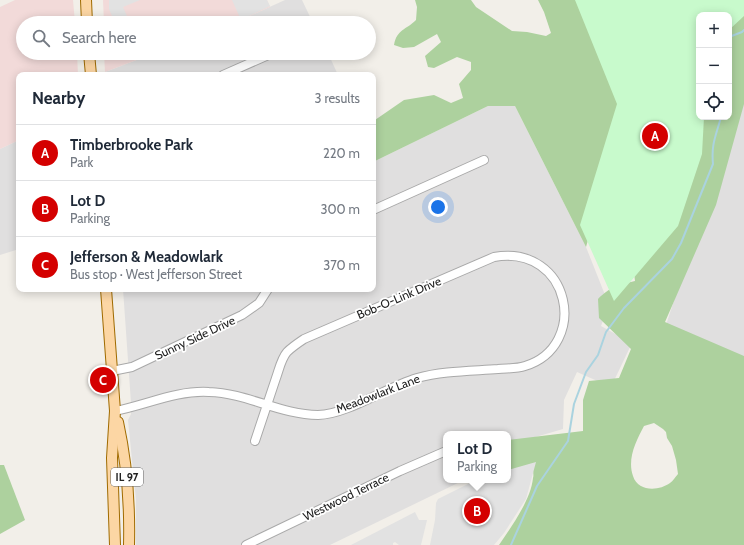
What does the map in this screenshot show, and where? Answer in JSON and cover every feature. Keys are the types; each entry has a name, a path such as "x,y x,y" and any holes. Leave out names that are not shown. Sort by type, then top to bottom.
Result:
{"main road":[{"path":"86,0 87,16"},
{"path":"90,60 91,72"},
{"name":"IL 97","path":"106,292 115,411 125,458 130,520 129,545"},
{"name":"IL 97","path":"115,411 112,458 115,545"}],"street":[{"path":"230,72 256,60"},
{"path":"376,209 484,160"},
{"name":"Bob-O-Link Drive","path":"255,442 286,353 295,345 486,260 500,256 513,256 530,260 542,266 559,287"},
{"name":"Meadowlark Lane","path":"115,411 180,394 210,392 226,394 300,414 320,415 349,407 417,378 437,374 525,366 540,359 550,350 560,334 564,322 565,308 559,287"},
{"name":"Sunny Side Drive","path":"112,371 132,367 242,316 259,303 266,292"},
{"name":"Westwood Terrace","path":"246,545 443,452"}],"shaded area":[{"path":"15,0 73,0 74,16 16,16 16,60 77,60 78,72 16,72 16,141 0,149 0,7"},
{"path":"103,0 267,0 270,7 250,16 104,16"},
{"path":"109,0 140,0 123,7 127,16 112,16 109,9"},
{"path":"232,0 267,0 270,6 249,16 239,16"},
{"path":"285,0 302,0 310,16 250,16"},
{"path":"104,60 137,60 105,72"},
{"path":"137,60 331,60 337,72 105,72"},
{"path":"744,90 744,365 665,328"},
{"path":"488,106 515,106 586,247 609,305 601,326 632,343 611,387 577,372 564,400 563,429 511,444 511,431 443,431 443,483 458,483 330,545 136,545 136,500 128,420 131,414 131,403 123,292 376,292 376,161"},
{"path":"16,141 16,250 0,255 0,149"},
{"path":"536,462 526,499 504,533 494,545 430,545 435,520 436,503 438,499 470,483 511,483 511,469"},
{"path":"415,512 419,520 427,520 421,545 399,545 395,542 393,545 351,545"}],"green space":[{"path":"415,0 471,0 476,7 512,31 546,36 551,33 538,0 579,0 620,100 601,194 586,247 515,106 488,106 376,161 376,119 404,100 434,95 451,103 463,98 459,84 471,70 471,62 457,57 434,68 428,67 425,56 441,42 437,34 414,47 403,48 394,45 397,36 402,30 416,20 417,7"},
{"path":"575,0 744,0 744,16 732,27 732,12 696,12 696,120 704,120 702,154 678,226 614,301 580,225 617,104"},
{"path":"744,3 744,104 716,205 665,322 744,356 744,545 499,545 525,504 529,495 533,475 532,466 511,470 511,440 583,431 583,400 589,381 619,378 631,349 599,318 598,299 615,287 635,281 632,257 698,120 732,120 732,17","holes":["654,423 666,432 667,438 672,446 678,474 671,482 660,488 655,489 639,485 633,476 631,463 633,450 644,426"]},
{"path":"0,465 4,465 25,520 0,534"}],"waterway":[{"path":"732,36 744,30"},
{"path":"511,545 537,486 568,441 574,404 586,372 598,355 606,332 624,308 672,259 681,243 713,164 713,145 720,120"}],"place":[{"name":"Timberbrooke Park","path":"655,136"},
{"name":"Jefferson & Meadowlark","path":"103,380"},
{"name":"Lot D","path":"477,511"}]}
